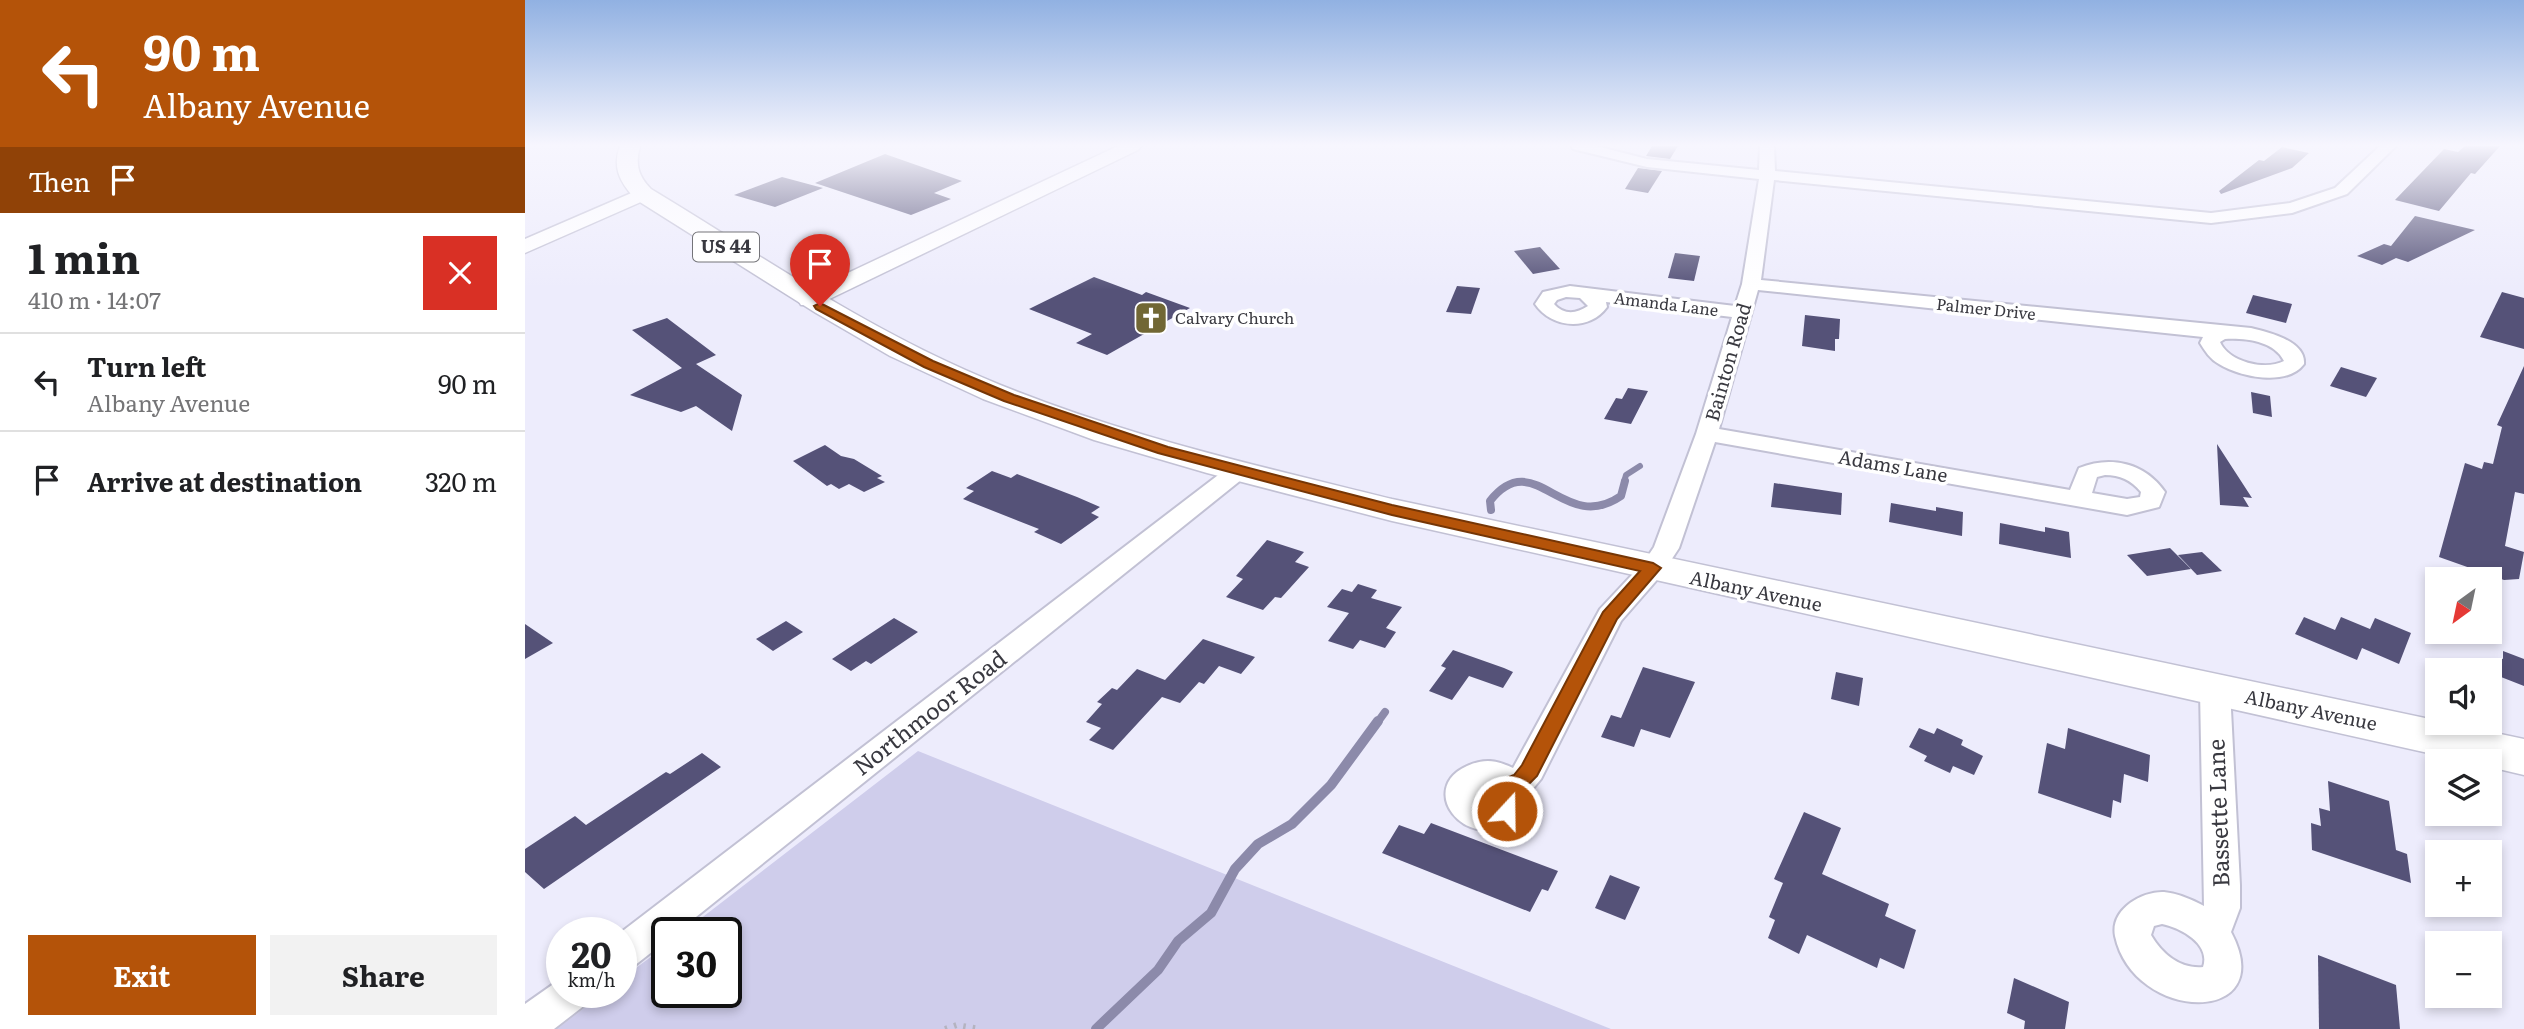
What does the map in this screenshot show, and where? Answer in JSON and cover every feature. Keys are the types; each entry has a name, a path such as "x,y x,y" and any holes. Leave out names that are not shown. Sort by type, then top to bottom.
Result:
{"highway":[{"name":"Albany Avenue","path":"643,194 809,300 905,352 1009,398 1138,442 1238,471 1392,510 2524,757"}],"main road":[{"path":"525,247 643,194"},
{"path":"809,300 1031,194"}],"street":[{"name":"Bainton Road","path":"1513,784 1521,780 1529,770 1610,616 1653,568 1666,548 1707,434 1751,284 1764,194"},
{"path":"1957,194 2211,218 2293,208 2332,194"},
{"name":"Palmer Drive","path":"1751,284 2221,333"},
{"name":"Amanda Lane","path":"1590,295 1742,313"},
{"name":"Adams Lane","path":"1707,434 2079,497"},
{"name":"Northmoor Road","path":"637,941 1238,471"},
{"name":"Bassette Lane","path":"2205,927 2218,921 2222,908 2223,885 2215,690"},
{"path":"525,1028 551,1008"}],"path":[{"path":"945,1029 957,1025 981,1029"}],"shaded area":[{"path":"918,751 1611,1029 557,1029 584,1008 637,1008 637,967 651,957 651,1008 742,1008 742,917 703,917"}],"building":[{"path":"737,194 808,194 775,207 734,195"},
{"path":"848,194 937,194 951,199 911,215"},
{"path":"2401,194 2453,194 2439,211 2395,200"},
{"path":"2415,216 2475,230 2408,262 2396,258 2382,265 2357,256 2384,244 2391,246"},
{"path":"1540,247 1560,269 1533,274 1514,251"},
{"path":"1675,253 1700,256 1694,281 1668,278"},
{"name":"Calvary Church","path":"1094,277 1142,295 1146,292 1190,308 1107,355 1076,343 1092,334 1029,309"},
{"path":"1457,286 1480,288 1471,314 1446,312"},
{"path":"2502,292 2524,298 2524,349 2480,337"},
{"path":"2253,295 2292,304 2286,323 2246,313"},
{"path":"1805,315 1840,319 1835,351 1802,346"},
{"path":"667,318 716,355 696,364 742,395 732,431 696,406 681,412 630,395 682,368 632,330"},
{"path":"2524,366 2524,494 2515,492 2505,546 2524,552 2519,579 2503,580 2503,567 2467,567 2439,557 2465,463 2482,469 2484,462 2493,464 2502,427 2497,425"},
{"path":"2341,367 2377,378 2366,397 2330,386"},
{"path":"1628,388 1648,391 1631,424 1604,419 1616,398 1622,399"},
{"path":"2251,392 2270,396 2272,417 2253,413"},
{"path":"2217,444 2252,498 2243,497 2249,507 2220,505"},
{"path":"825,445 882,476 877,478 885,482 864,492 849,484 839,489 831,484 827,486 793,461"},
{"path":"992,471 1011,478 1017,474 1077,497 1100,507 1091,513 1099,517 1061,544 1034,532 1039,529 963,499 974,491 966,488"},
{"path":"1774,483 1842,493 1841,515 1771,507"},
{"path":"1891,503 1936,511 1936,507 1963,512 1962,536 1889,522"},
{"path":"2000,523 2045,532 2045,527 2069,532 2071,558 1999,544"},
{"path":"1267,540 1304,552 1295,562 1309,567 1281,598 1275,597 1263,610 1226,597 1243,579 1236,576"},
{"path":"2170,548 2191,569 2147,576 2127,555"},
{"path":"2202,552 2222,571 2197,575 2178,555"},
{"path":"1358,584 1377,590 1371,598 1402,607 1386,628 1396,632 1385,648 1360,640 1353,649 1328,641 1349,613 1327,607 1342,589 1352,592"},
{"path":"2304,617 2335,630 2341,617 2370,629 2375,618 2411,633 2399,664 2362,648 2357,660 2295,634"},
{"path":"894,618 918,632 871,664 866,661 851,671 832,659"},
{"path":"786,621 803,632 773,651 756,639"},
{"path":"525,624 553,643 525,659"},
{"path":"1203,639 1255,657 1241,674 1219,666 1204,684 1199,682 1180,703 1162,697 1113,750 1089,740 1101,728 1086,722 1102,704 1097,702 1112,688 1117,690 1137,669 1165,680"},
{"path":"1453,650 1513,672 1503,688 1469,676 1452,700 1429,691 1446,668 1441,666"},
{"path":"2503,651 2524,659 2524,686 2502,677"},
{"path":"1643,667 1695,682 1670,738 1641,729 1634,747 1601,737 1611,715 1621,718"},
{"path":"1836,672 1863,678 1859,706 1831,699"},
{"path":"1919,728 1934,734 1937,728 1963,740 1961,745 1983,756 1974,775 1953,766 1950,773 1924,761 1927,756 1909,747"},
{"path":"2068,728 2150,755 2148,782 2124,774 2121,803 2113,800 2111,818 2038,793 2047,743 2065,749"},
{"path":"702,753 721,767 544,889 525,872 525,849 575,816 586,825 666,772 670,774"},
{"path":"2328,781 2389,801 2396,850 2407,854 2411,883 2312,850 2311,823 2321,826 2319,808 2330,811"},
{"path":"1804,812 1841,828 1822,874 1889,904 1885,916 1916,930 1904,969 1880,958 1877,968 1807,935 1799,954 1768,938 1775,920 1769,917 1783,883 1774,879"},
{"path":"1431,823 1558,871 1548,891 1542,889 1530,912 1382,853 1399,825 1424,834"},
{"path":"1610,875 1640,887 1625,920 1595,908"},
{"path":"2318,955 2396,985 2400,1029 2319,1029"},
{"path":"2014,978 2069,1002 2065,1029 2024,1029 2025,1021 2007,1013"}],"waterway":[{"path":"1624,482 1626,475 1640,466"},
{"path":"1521,482 1536,485 1582,506 1601,505 1621,496 1625,481"},
{"path":"1514,482 1521,482"},
{"path":"1491,510 1490,501 1506,486 1521,482"},
{"path":"1377,723 1385,712"},
{"path":"1096,1029 1158,970 1178,941 1211,913 1235,869 1258,844 1292,824 1331,785 1378,721"}],"place":[{"name":"Calvary Church","path":"1151,318"}],"route":[{"path":"820,306 929,364 1009,398 1163,450 1392,510 1653,568 1610,616 1577,674 1529,770 1521,780 1513,784 1515,798 1507,811"}]}
